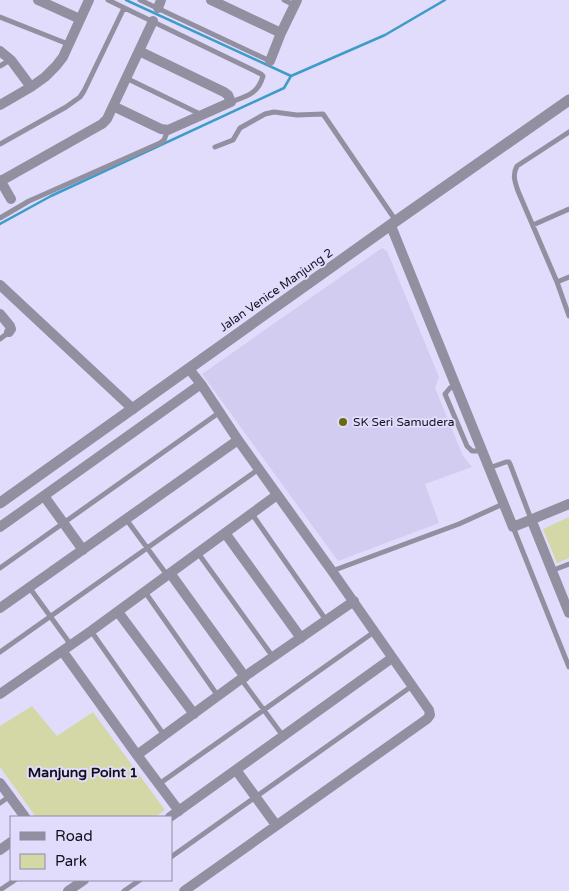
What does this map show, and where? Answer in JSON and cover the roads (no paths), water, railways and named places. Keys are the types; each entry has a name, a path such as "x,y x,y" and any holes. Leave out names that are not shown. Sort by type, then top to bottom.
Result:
{"street":[{"path":"38,0 80,19"},
{"path":"0,106 45,77 56,66 63,57 89,0"},
{"path":"211,0 281,33"},
{"path":"270,61 296,2"},
{"path":"11,199 0,181 102,124 107,119 153,21"},
{"path":"0,51 11,60 31,87"},
{"path":"113,106 161,129 168,130 231,102 228,95 224,92 139,51"},
{"name":"Jalan Venice Manjung 2","path":"0,503 569,100"},
{"path":"394,224 513,527 569,504"},
{"path":"0,285 133,409"},
{"path":"0,314 10,326 9,332"},
{"path":"184,891 427,719 430,715 429,710 354,601 258,469 189,368"},
{"path":"0,527 201,384"},
{"path":"0,608 238,440"},
{"path":"0,694 63,652 277,495"},
{"path":"44,496 83,550"},
{"path":"531,519 551,571 567,601 569,613"},
{"path":"225,533 301,638"},
{"path":"169,575 243,678"},
{"path":"137,755 354,601"},
{"path":"118,612 194,714"},
{"path":"63,652 179,810"},
{"path":"171,816 392,658"},
{"path":"236,770 276,825"},
{"path":"0,783 24,816"}],"lane":[{"path":"108,0 263,76 263,79 252,94 231,102"},
{"path":"140,0 160,4 270,61"},
{"path":"284,0 296,2"},
{"path":"0,144 66,107 80,97 124,8"},
{"path":"0,17 68,44"},
{"path":"0,66 11,60"},
{"path":"126,78 202,115"},
{"path":"215,147 233,140 240,128 264,114 274,112 297,115 323,114 394,224"},
{"path":"0,218 29,201 160,143 166,137 168,130"},
{"path":"569,132 517,166 514,171 518,191 557,282 569,316"},
{"path":"533,225 569,209"},
{"path":"557,282 569,277"},
{"path":"0,339 9,332"},
{"path":"0,568 220,412"},
{"path":"489,468 509,462 531,519"},
{"path":"0,652 258,469"},
{"path":"332,571 459,524 504,504"},
{"path":"252,514 326,620"},
{"path":"126,519 169,575"},
{"path":"513,527 569,667"},
{"path":"198,553 273,657"},
{"path":"551,571 569,564"},
{"path":"30,587 72,645"},
{"path":"146,592 218,696"},
{"path":"91,631 164,736"},
{"path":"159,784 374,632"},
{"path":"243,678 283,736"},
{"path":"172,856 412,686"},
{"path":"0,803 10,796"},
{"path":"0,890 14,881"},
{"path":"124,891 139,881"}],"waterway":[{"path":"126,0 291,76"},
{"path":"0,224 51,196 284,88 291,76 385,35 445,0"}],"place":[{"name":"SK Seri Samudera","path":"343,422"}],"district":[{"name":"Manjung Point 1","path":"83,772"}]}
